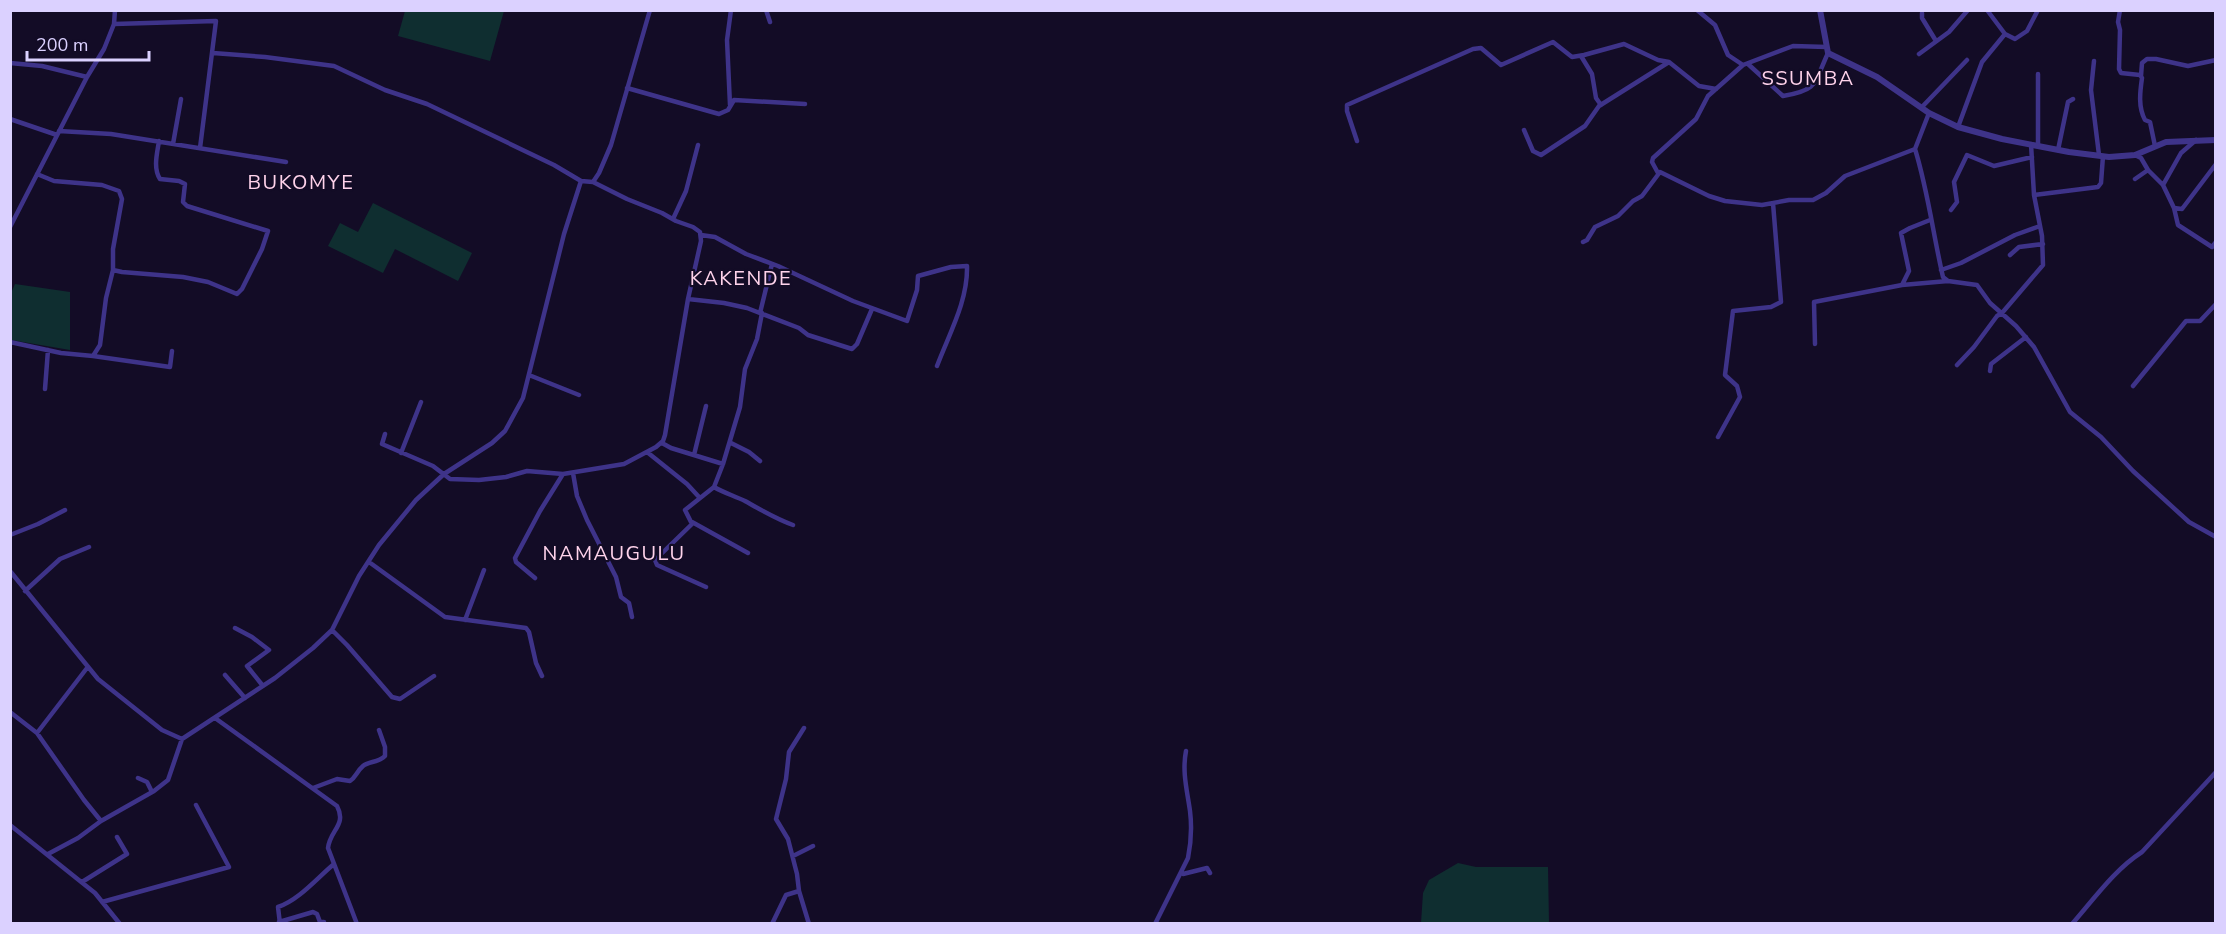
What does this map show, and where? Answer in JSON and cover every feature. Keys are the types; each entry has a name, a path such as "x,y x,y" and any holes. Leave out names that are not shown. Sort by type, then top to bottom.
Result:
{"street":[{"path":"10,228 87,77 104,49 114,24 116,10"},
{"path":"593,182 602,168 611,145 650,10"},
{"path":"730,107 727,40 731,10"},
{"path":"766,10 770,22"},
{"path":"1697,10 1715,25 1728,55 1745,64 1783,96 1804,93 1818,79 1828,50 1820,10"},
{"path":"1919,54 1949,32 1968,10"},
{"path":"1987,10 2005,34 2015,39 2023,34 2038,10"},
{"path":"2120,10 2119,69 2125,75 2140,75 2141,77"},
{"path":"1922,13 1922,18 1936,41"},
{"path":"114,24 216,21 200,148"},
{"path":"1958,127 1982,62 2005,34"},
{"path":"1357,141 1347,105 1473,49 1484,49 1501,65 1553,42 1572,57 1624,44 1658,60 1669,62 1699,86 1716,89"},
{"path":"1658,173 1652,159 1696,118 1703,103 1716,89 1745,64 1793,46 1805,45 1828,50 1877,76 1929,113 1958,127 2035,145 2101,156 2135,155 2166,142 2216,140"},
{"path":"213,53 334,66 364,78 385,90 427,104 560,168 581,181 593,182 693,227 702,235 715,237 746,254 872,309 907,321 917,290 918,276 951,267 967,266 968,284 937,366"},
{"path":"1581,56 1592,74 1596,98 1601,105"},
{"path":"2155,146 2153,126 2142,115 2140,99 2142,63 2146,59 2156,59 2188,66 2216,60"},
{"path":"1922,108 1967,60"},
{"path":"2034,195 2098,187 2101,183 2101,156 2091,90 2094,61"},
{"path":"1524,130 1533,151 1541,155 1585,126 1601,105 1669,62"},
{"path":"10,63 42,66 87,77"},
{"path":"1957,364 1974,347 1997,316 2043,267 2043,244 2034,195 2032,157 2035,145 2038,74"},
{"path":"627,88 719,114 725,113 734,100 805,104"},
{"path":"173,144 181,99"},
{"path":"2058,150 2068,102 2073,99"},
{"path":"1929,113 1915,150 1926,187 1930,220 1941,270 1943,277 1948,280"},
{"path":"10,119 58,133 111,134 286,162"},
{"path":"2163,185 2181,153 2196,140"},
{"path":"113,270 183,277 208,282 237,294 242,289 268,236 268,231 261,227 187,206 183,202 184,184 179,181 160,179 157,175 155,168 159,141"},
{"path":"673,219 686,191 698,145"},
{"path":"1658,173 1664,173 1709,196 1752,206 1813,200 1826,193 1845,176 1915,150"},
{"path":"2135,155 2141,158 2148,170 2163,185 2174,208 2178,225 2212,247 2216,242"},
{"path":"1951,210 1957,202 1954,182 1967,156 1994,166 2032,157"},
{"path":"2174,208 2182,209 2216,164"},
{"path":"2134,178 2148,170"},
{"path":"1583,242 1587,240 1595,227 1618,216 1642,196 1658,173"},
{"path":"38,174 54,181 102,185 120,191 122,199 113,249 113,270 106,298 100,345 93,356"},
{"path":"48,854 78,838 101,821 152,792 168,780 182,739 263,686 313,648 332,630 359,576 379,545 416,500 444,474 505,431 523,398 564,234 581,181"},
{"path":"1718,438 1740,397 1737,386 1725,375 1733,311 1770,307 1781,302 1773,203"},
{"path":"1902,285 1909,271 1901,233 1930,220"},
{"path":"1941,270 1961,263 2015,235 2040,226"},
{"path":"385,434 382,444 433,466 450,479 479,480 506,477 527,471 573,473 624,464 647,452 662,442 665,435 688,299 702,235"},
{"path":"2010,255 2019,247 2043,244"},
{"path":"748,553 692,522 685,510 714,487 731,443 740,407 745,369 757,339 772,264"},
{"path":"1815,344 1814,302 1902,285 1948,280 1977,285 1990,303 2026,337 2040,356 2070,412 2101,437 2133,471 2189,522 2216,537"},
{"path":"688,299 724,303 761,313 799,328 808,335 852,349 857,344 872,309"},
{"path":"2133,386 2186,321 2200,321 2216,304"},
{"path":"1990,371 1991,364 2026,337"},
{"path":"10,342 61,354 93,356 170,367 172,351"},
{"path":"45,389 48,350"},
{"path":"529,375 579,395"},
{"path":"401,453 421,402"},
{"path":"694,455 706,406"},
{"path":"662,442 671,448 723,464"},
{"path":"731,443 749,452 760,461"},
{"path":"647,452 687,484 699,497"},
{"path":"573,473 577,496 583,512 616,578 619,591 629,603 632,618"},
{"path":"535,578 516,562 515,558 563,474"},
{"path":"714,487 777,520 793,525"},
{"path":"10,535 64,510"},
{"path":"692,522 654,562 706,587"},
{"path":"25,591 60,559 89,547"},
{"path":"369,562 446,617 526,627 542,676"},
{"path":"465,620 484,570"},
{"path":"11,574 87,668 115,695 143,716 162,730 182,739"},
{"path":"235,628 269,650 247,666 263,686"},
{"path":"332,630 396,699 400,699 434,676"},
{"path":"37,733 87,668"},
{"path":"225,675 245,698"},
{"path":"10,712 37,733 101,821"},
{"path":"215,718 337,806 341,816 340,822 328,843 328,848 357,924"},
{"path":"804,728 789,752 786,780 776,819 788,839 809,924"},
{"path":"313,788 337,779 350,781 355,778 363,766 382,759 385,756 385,747 379,730"},
{"path":"1155,924 1188,858 1191,830 1185,784 1186,751"},
{"path":"2072,924 2099,891 2142,852 2216,772"},
{"path":"138,778 147,782 152,792"},
{"path":"102,902 228,867 196,805"},
{"path":"10,825 82,882 120,924"},
{"path":"82,882 127,854 117,837"},
{"path":"793,856 813,846"},
{"path":"324,921 320,922 317,914 313,912 279,923 278,907 298,895 334,864"},
{"path":"1180,872 1183,874 1207,868 1210,873"},
{"path":"772,924 786,895 799,891"}],"green space":[{"path":"405,11 504,11 490,61 398,36"},
{"path":"373,203 472,253 458,281 395,249 383,273 328,246 340,223 358,232"},
{"path":"15,284 70,292 70,350 11,340 11,293"},
{"path":"1458,863 1476,867 1548,867 1549,923 1421,923 1423,893 1429,880"}],"district":[{"name":"SSUMBA","path":"1808,78"},
{"name":"BUKOMYE","path":"301,182"},
{"name":"KAKENDE","path":"741,278"},
{"name":"NAMAUGULU","path":"614,553"}]}
